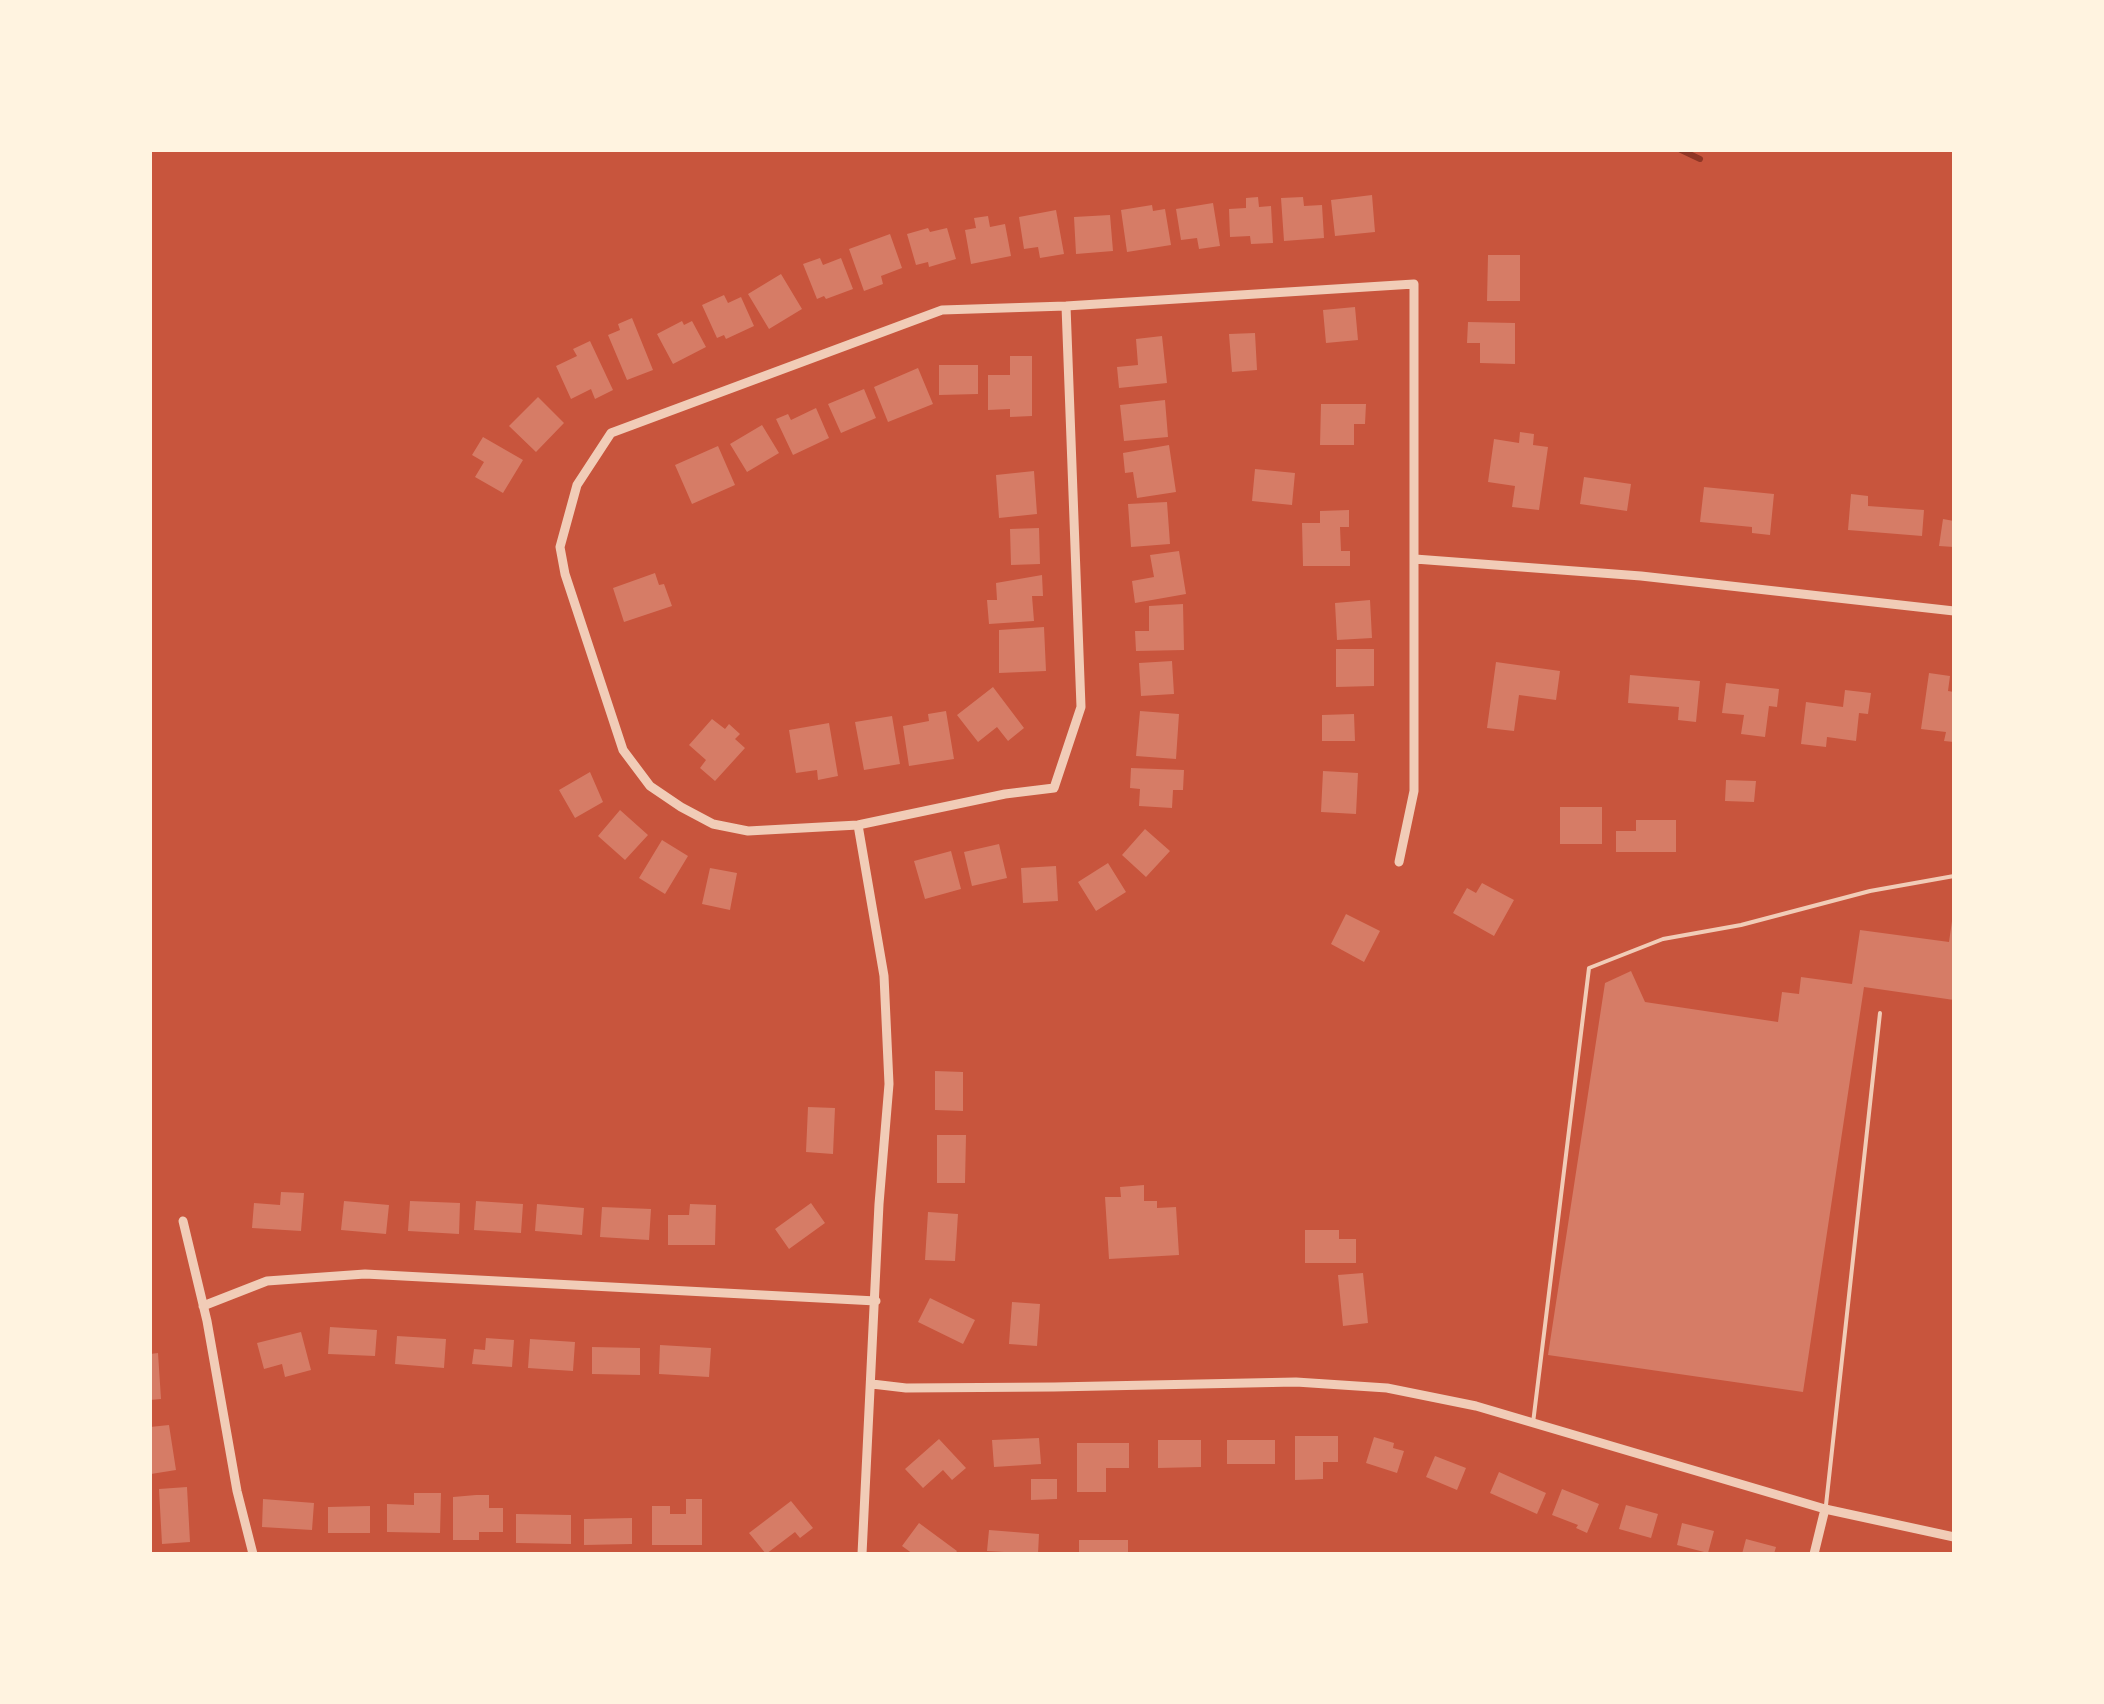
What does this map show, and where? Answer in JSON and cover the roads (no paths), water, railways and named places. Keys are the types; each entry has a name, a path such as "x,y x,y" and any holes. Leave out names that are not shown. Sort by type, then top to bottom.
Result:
{"street":[{"path":"1066,306 1082,707 1054,788 1005,794 858,825 748,831 713,824 650,786 623,750 565,574 560,547 576,485 611,434 942,310 1414,284 1414,791 1400,862"},
{"path":"1415,559 1640,576 1954,611"},
{"path":"858,825 884,976 889,1084 862,1554"},
{"path":"184,1222 253,1554"},
{"path":"203,1306 266,1281 365,1274 876,1301"},
{"path":"872,1384 906,1388 1296,1382 1387,1388 1453,1400 1533,1422 1825,1509 1954,1537"},
{"path":"1814,1554 1825,1509"}],"lane":[{"path":"1533,1422 1589,968 1664,940 1741,925 1870,891 1954,876"},
{"path":"1825,1509 1880,1013"}],"waterway":[{"path":"1681,150 1700,159"}]}
